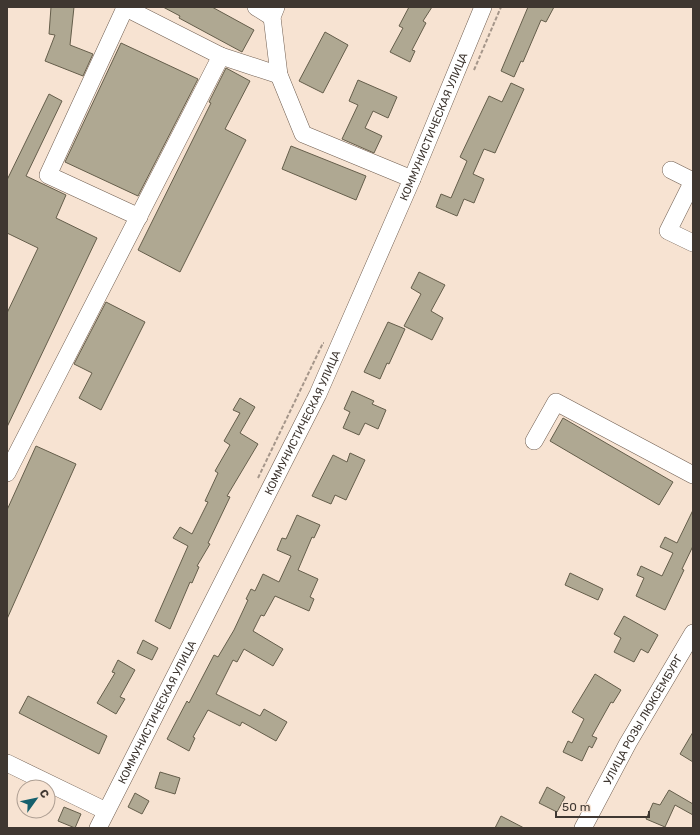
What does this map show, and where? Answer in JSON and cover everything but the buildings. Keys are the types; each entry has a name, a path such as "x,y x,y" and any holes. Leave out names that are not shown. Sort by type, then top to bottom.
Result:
{"street":[{"path":"256,7 274,12 279,75 303,134 412,179"},
{"name":"КОММУНИСТИЧЕСКАЯ УЛИЦА","path":"98,828 318,394 412,179 483,7"},
{"path":"139,217 48,175 125,8 221,56 279,75"},
{"path":"7,473 221,56"},
{"path":"671,170 693,181 668,231 693,243"},
{"path":"534,441 556,402 693,475"},
{"name":"УЛИЦА РОЗЫ ЛЮКСЕМБУРГ","path":"583,828 628,744 693,633"},
{"path":"7,763 106,811"}]}
